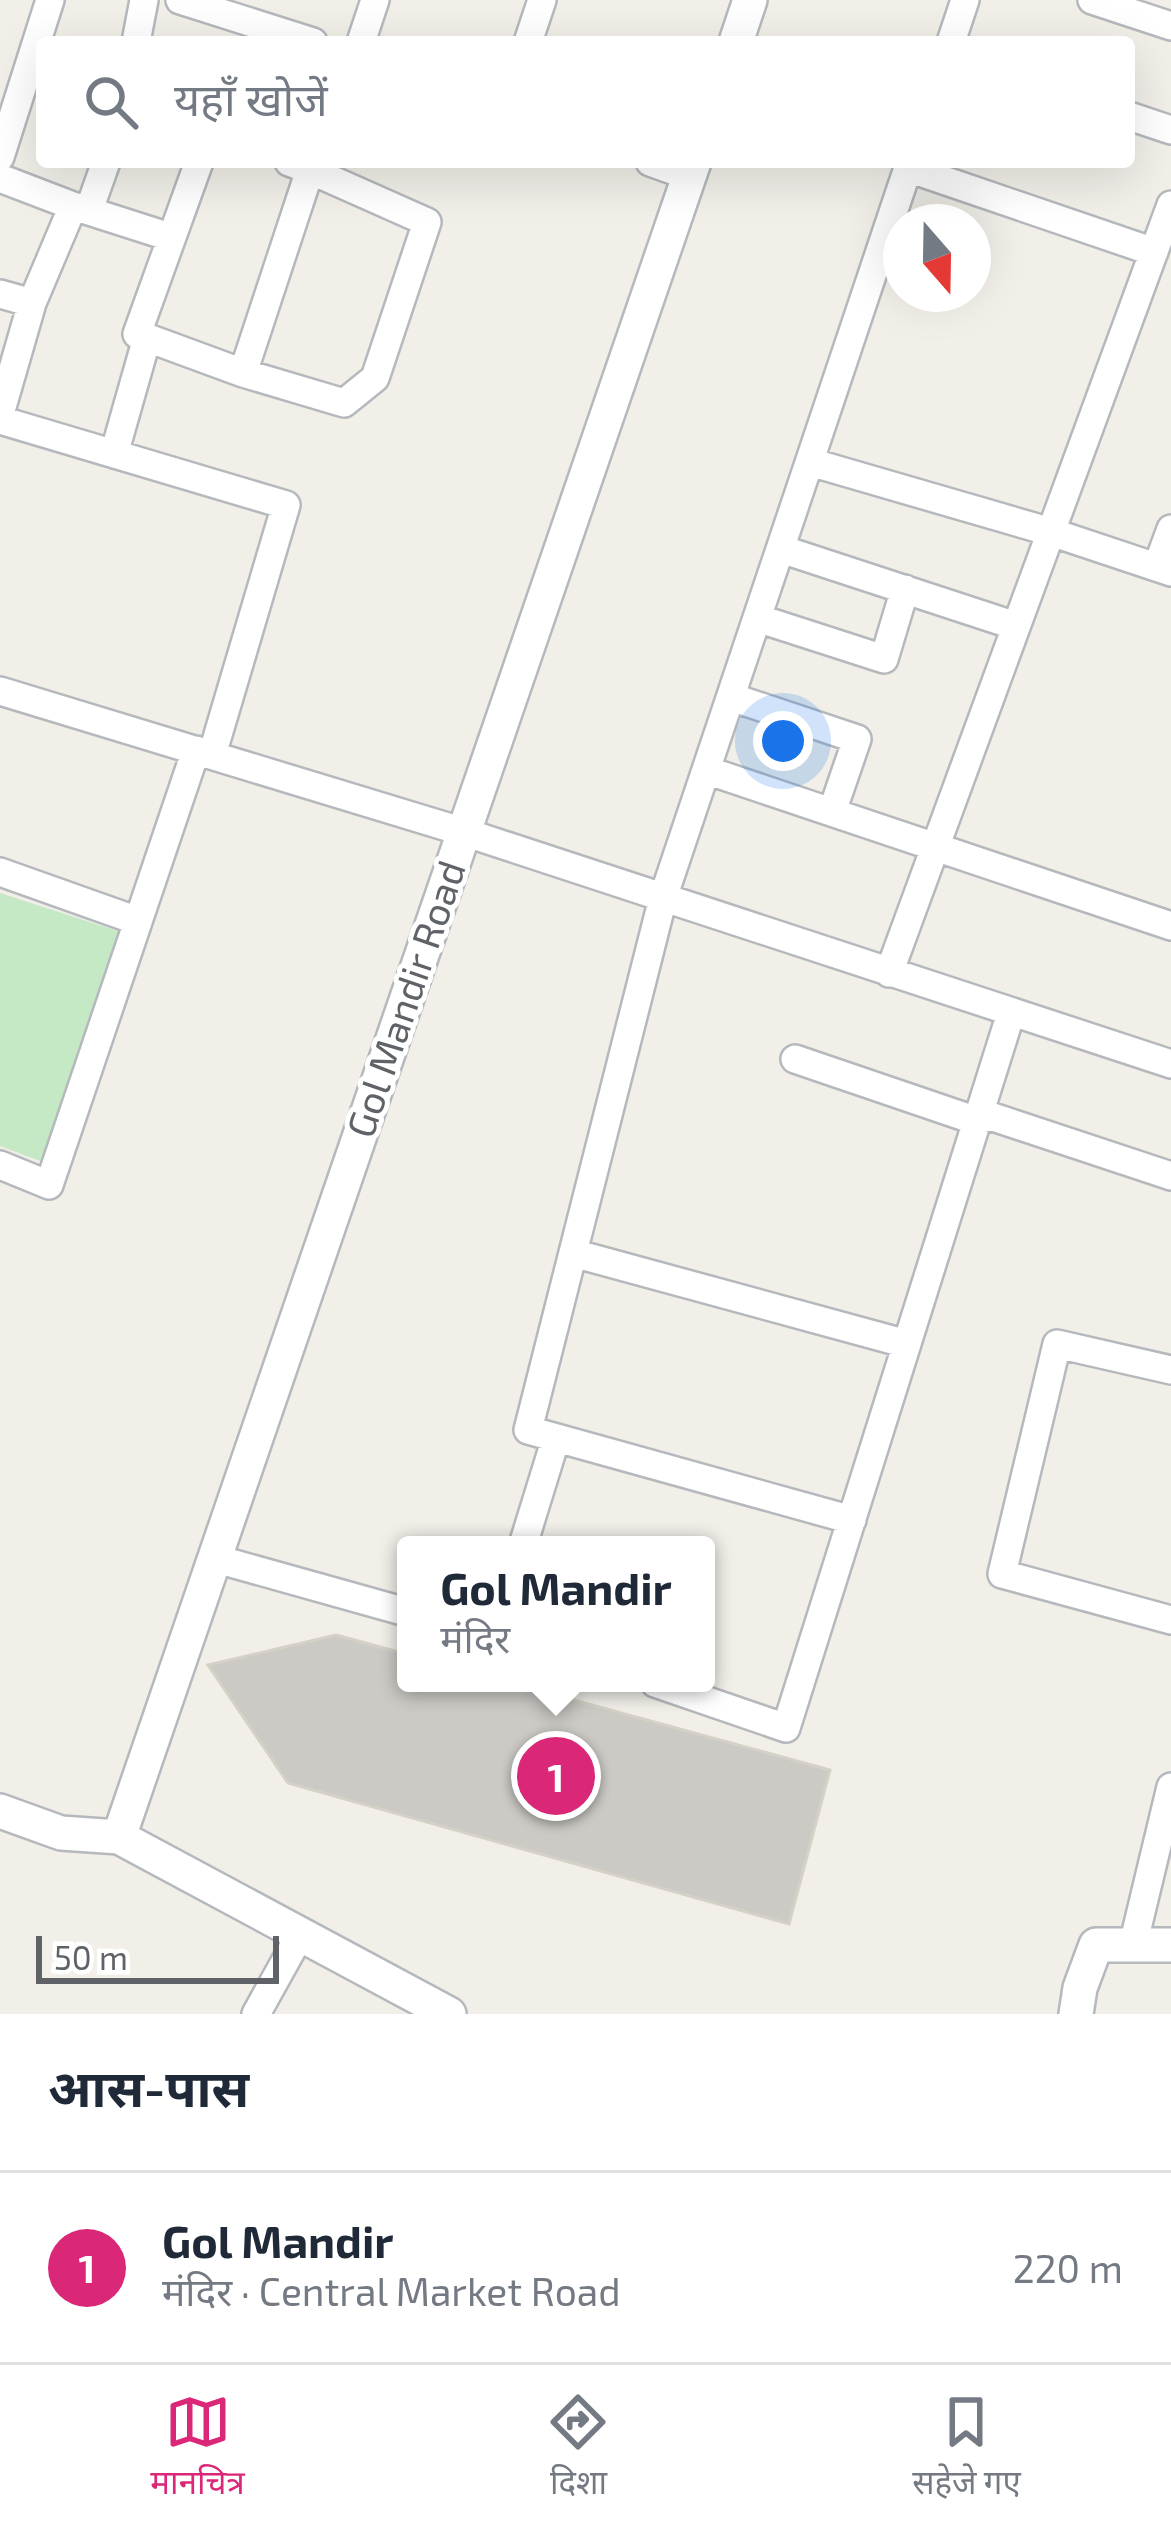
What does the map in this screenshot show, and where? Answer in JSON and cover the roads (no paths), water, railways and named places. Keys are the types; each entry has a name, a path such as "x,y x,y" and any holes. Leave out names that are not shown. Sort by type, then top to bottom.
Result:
{"street":[{"path":"39,36 50,0"},
{"path":"137,36 144,0"},
{"path":"179,0 241,31 274,36"},
{"path":"363,36 375,0"},
{"path":"530,36 542,0"},
{"path":"738,36 750,0"},
{"path":"953,36 965,0"},
{"path":"1092,0 1171,26"},
{"path":"0,157 36,44"},
{"path":"1135,118 1171,130"},
{"path":"73,206 89,210 104,168"},
{"path":"197,168 137,334 344,403 375,378 427,222 305,168"},
{"path":"243,373 299,168"},
{"path":"852,1520 527,1430 663,898 908,168"},
{"path":"917,168 1154,252"},
{"name":"Gol Mandir Road","path":"119,1837 692,169"},
{"path":"0,178 170,237"},
{"path":"889,973 1171,205"},
{"path":"0,1165 49,1184 138,921 204,753 286,505 0,417 32,303 73,206"},
{"path":"0,294 32,303"},
{"path":"113,454 147,338"},
{"path":"810,461 1164,570 1171,529"},
{"path":"781,549 1016,626"},
{"path":"757,618 884,659 905,589"},
{"path":"0,691 464,832 1171,1064"},
{"path":"731,697 857,739 832,812"},
{"path":"706,770 1171,926"},
{"path":"0,872 138,921"},
{"path":"681,1692 787,1728 1011,1013"},
{"path":"795,1059 977,1120 990,1116 1171,1176"},
{"path":"573,1253 907,1344"},
{"path":"1171,1370 1057,1344 1003,1574 1171,1620"},
{"path":"526,1536 556,1438"},
{"path":"213,1558 397,1609"},
{"path":"1132,1945 1171,1787"},
{"path":"0,1811 61,1833 119,1837 438,2011"},
{"path":"256,2014 300,1935"},
{"path":"1076,2014 1096,1945 1171,1945"}],"place":[{"name":"Gol Mandir","path":"556,1776"}]}
